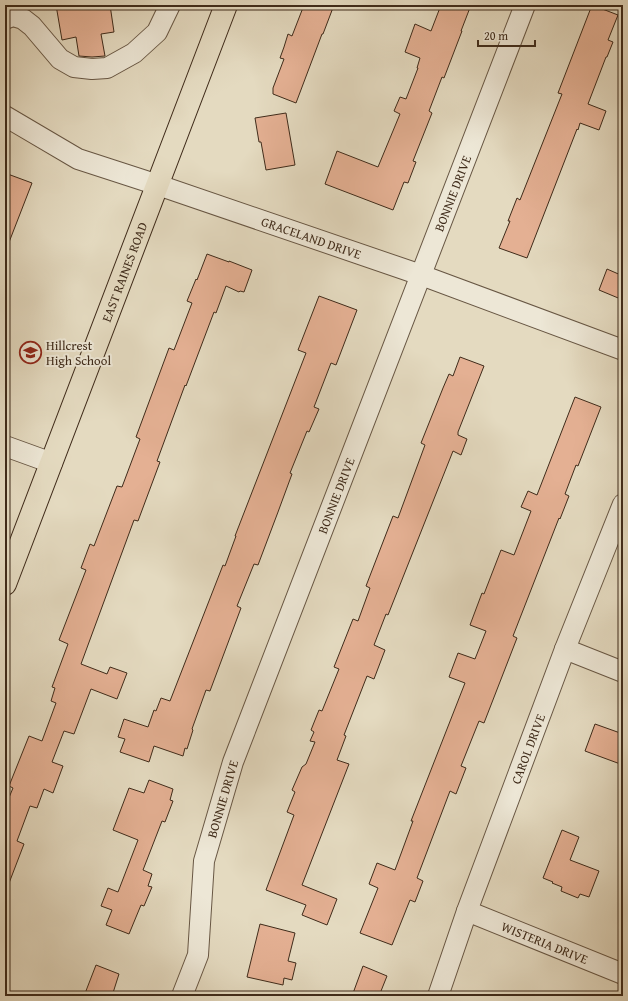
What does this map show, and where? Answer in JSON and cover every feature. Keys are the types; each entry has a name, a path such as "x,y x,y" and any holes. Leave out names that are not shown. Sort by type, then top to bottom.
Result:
{"main road":[{"name":"EAST RAINES ROAD","path":"5,584 226,5"}],"street":[{"path":"5,19 13,16 22,19 32,26 60,59 74,67 100,69 107,68 134,53 157,32 170,5"},
{"name":"BONNIE DRIVE","path":"182,996 198,955 204,860 233,762 525,5"},
{"name":"GRACELAND DRIVE","path":"5,116 78,159 421,275 623,350"},
{"path":"5,446 52,463"},
{"name":"CAROL DRIVE","path":"438,996 467,911 565,649 623,504"},
{"path":"565,649 623,672"},
{"name":"WISTERIA DRIVE","path":"467,911 623,974"}],"building":[{"path":"56,5 110,5 114,32 101,34 105,56 79,56 76,37 62,40"},
{"path":"304,5 334,5 296,103 273,94 273,88 284,59 280,58 288,34 292,36"},
{"path":"441,5 471,5 444,78 442,77 429,111 432,113 413,161 416,162 408,183 404,182 393,210 325,184 337,151 378,167 400,114 394,111 400,97 406,99 418,68 420,58 405,52 415,24 431,31"},
{"path":"592,5 618,15 608,40 613,42 588,104 606,111 599,130 580,123 527,258 499,248 510,221 508,221 517,198 520,200 562,94 558,93"},
{"path":"286,113 295,165 266,170 255,118"},
{"path":"5,173 32,183 6,250 5,250"},
{"path":"207,254 252,270 244,292 239,292 226,286 216,313 214,312 157,461 160,462 138,521 134,520 81,664 107,674 110,667 127,673 117,699 91,689 74,734 64,731 52,762 63,766 53,793 44,789 37,808 30,806 17,841 24,844 5,891 5,807 13,788 9,786 29,736 42,741 56,703 51,701 55,688 52,687 68,644 59,640 86,570 81,568 90,544 94,546 117,486 122,487 140,439 136,437 169,348 174,350 192,303 187,301"},
{"path":"607,269 623,276 623,300 599,290"},
{"path":"319,296 357,310 336,365 331,363 314,407 319,409 309,432 307,431 290,473 292,474 258,565 254,564 237,606 241,608 210,691 206,690 192,729 193,730 187,749 185,748 183,756 154,746 149,762 120,752 125,739 118,737 124,719 148,727 154,710 156,711 161,698 170,701 223,565 225,566 235,536 306,353 298,350"},
{"path":"460,357 484,366 458,432 458,435 467,439 461,455 453,451 388,615 386,614 374,645 385,650 374,679 367,676 344,735 346,736 337,760 349,764 302,885 337,899 327,925 302,915 306,905 266,890 294,815 287,812 295,792 292,790 302,767 306,764 315,742 310,741 314,732 311,730 319,710 322,711 339,669 334,667 353,619 358,621 370,588 366,586 393,516 398,518 425,445 421,443 449,374 453,376"},
{"path":"575,397 601,407 578,466 576,465 565,494 569,496 513,636 517,638 484,723 479,721 461,766 466,768 456,794 450,791 417,878 423,881 415,902 410,900 392,945 360,933 378,888 369,884 377,863 395,870 413,821 411,821 465,683 449,677 458,653 475,659 486,631 470,625 482,593 484,594 501,550 514,555 531,511 521,507 528,491 537,495"},
{"path":"595,724 623,734 623,765 585,751"},
{"path":"149,780 173,789 170,800 173,801 165,822 162,821 143,870 152,874 148,886 152,887 144,906 141,905 129,934 106,925 112,910 101,906 108,888 118,892 138,840 113,830 129,788 144,793"},
{"path":"562,830 579,837 570,860 599,871 589,897 580,894 578,898 561,891 562,887 543,878"},
{"path":"260,924 295,933 288,961 296,963 292,980 284,978 283,985 247,977"},
{"path":"96,965 119,974 112,996 84,996"},
{"path":"363,966 387,976 379,996 352,996"}],"place":[{"name":"Hillcrest High School","path":"31,352"}]}
